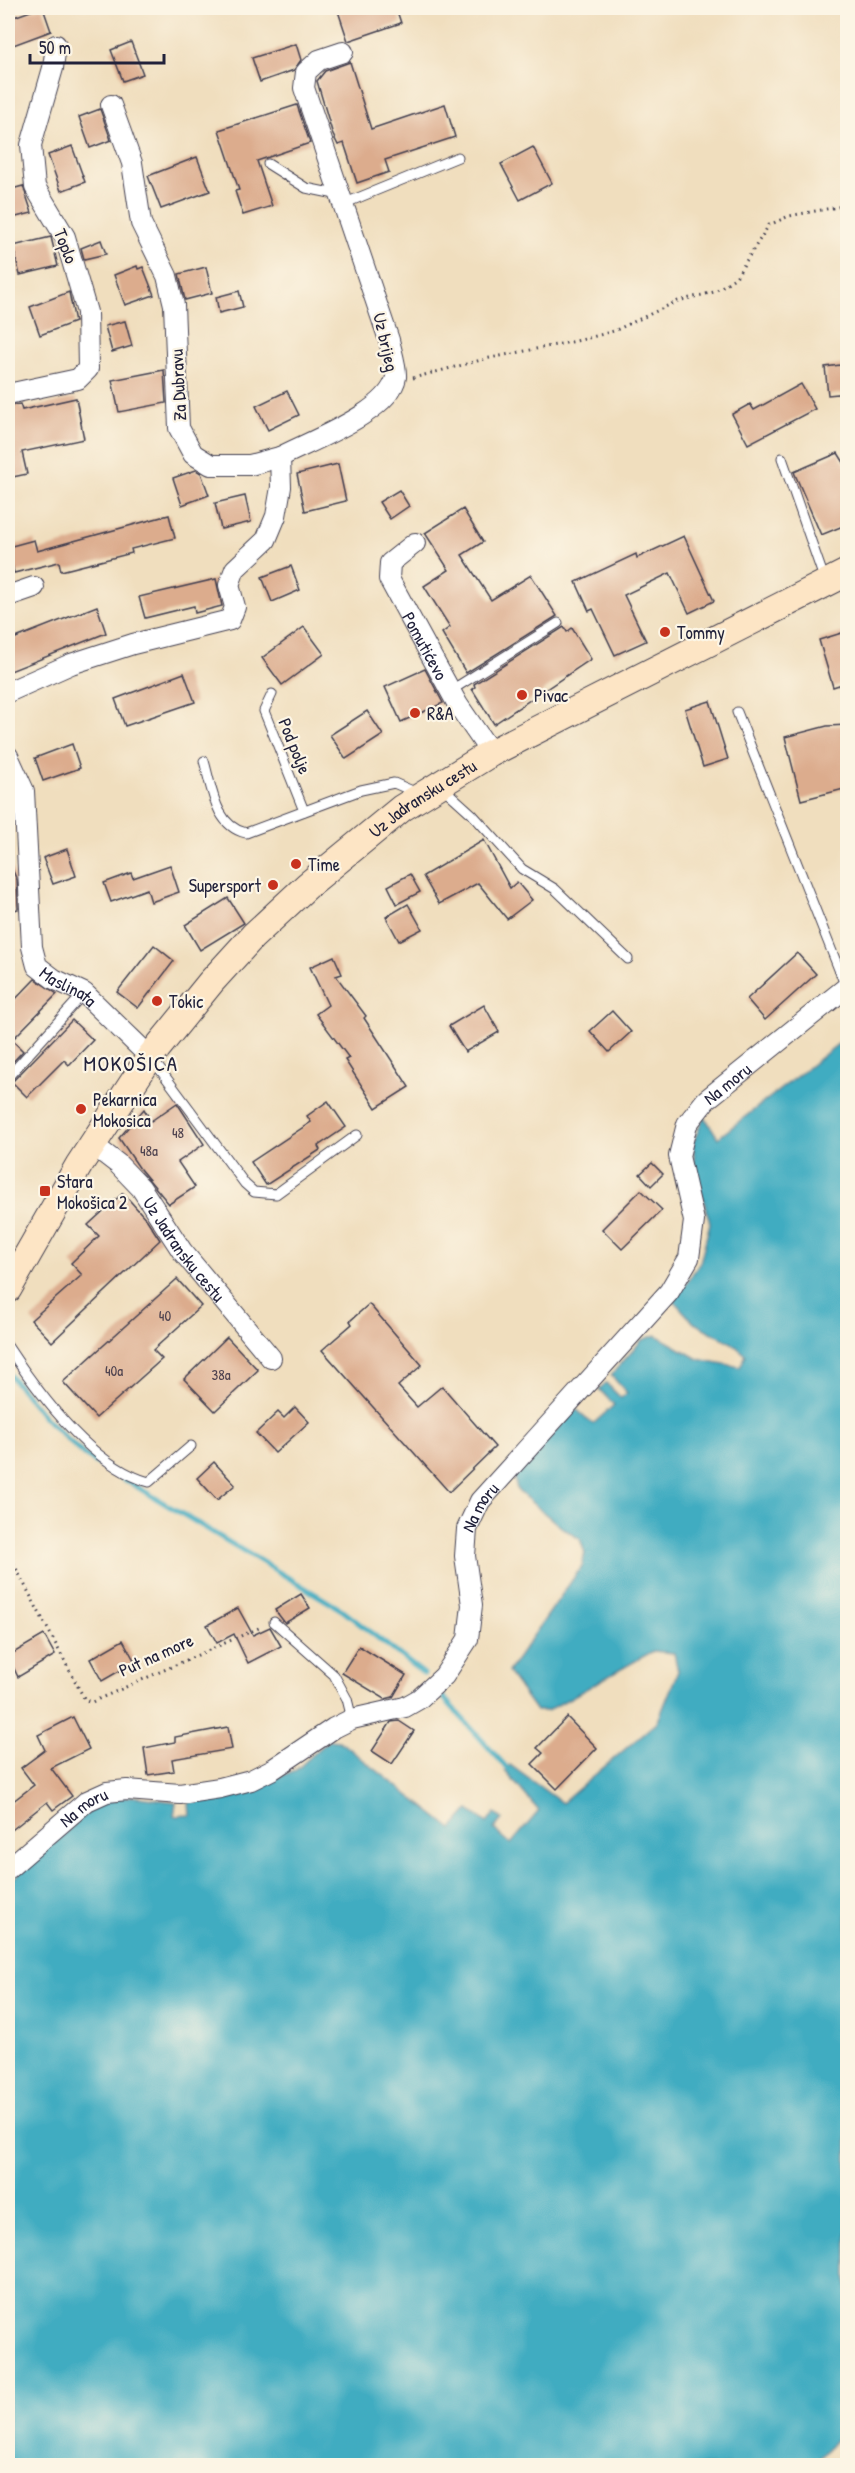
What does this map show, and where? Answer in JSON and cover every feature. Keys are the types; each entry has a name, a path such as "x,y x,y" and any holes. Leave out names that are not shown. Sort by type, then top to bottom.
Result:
{"main road":[{"name":"Uz Jadransku cestu","path":"8,1289 92,1144 150,1057 211,982 253,936 308,885 402,808 491,753 837,578"}],"street":[{"name":"Toplo","path":"8,394 78,379 87,369 87,312 65,237 35,188 31,145 53,68 56,45"},
{"name":"Uz brijeg","path":"280,457 360,418 383,399 396,376 389,340 304,88 306,72 319,60 343,52"},
{"name":"Za Dubravu","path":"111,105 132,163 141,223 168,276 174,305 178,428 193,454 211,465 250,465 280,457"},
{"path":"8,692 71,664 133,644 230,620 235,607 229,585 235,569 266,540 276,516 281,487 280,457"},
{"name":"Pomutićevo","path":"415,543 390,563 389,579 450,691 491,753"},
{"path":"8,596 34,587"},
{"name":"Maslinata","path":"8,756 24,790 32,947 37,966 54,979 84,993 150,1057"},
{"name":"Na moru","path":"8,1869 87,1801 107,1792 127,1790 180,1794 220,1788 251,1780 273,1769 334,1728 352,1719 405,1707 419,1699 444,1676 468,1639 472,1605 465,1556 467,1529 480,1501 669,1292 689,1258 694,1221 679,1156 687,1124 706,1100 847,987"},
{"name":"Uz Jadransku cestu","path":"92,1144 118,1164 141,1188 182,1251 271,1358"}],"lane":[{"path":"268,164 306,188 342,200 458,157"},
{"path":"782,458 837,578"},
{"path":"450,691 558,623"},
{"name":"Pod polje","path":"272,694 264,711 304,811"},
{"path":"737,712 847,987"},
{"path":"204,761 219,812 232,830 246,833 361,790 394,783 431,790 472,814 522,869 555,889 628,959"},
{"path":"8,1077 84,993"},
{"path":"150,1057 173,1084 245,1184 254,1192 276,1194 357,1135"},
{"path":"8,1347 30,1382 84,1441 137,1479 149,1482 191,1446"},
{"path":"274,1622 334,1675 346,1699 352,1719"}],"path":[{"path":"390,388 423,374 614,331 678,301 714,292 736,277 769,225 789,216 848,206"},
{"name":"Put na more","path":"8,1553 85,1700 92,1702 274,1622"}],"water":[{"path":"847,1037 847,2426 813,2466 8,2466 8,1883 99,1803 131,1796 176,1802 174,1816 190,1815 189,1803 248,1789 296,1770 329,1740 339,1741 452,1829 469,1810 487,1823 495,1813 502,1819 494,1829 511,1844 539,1811 505,1771 510,1765 562,1803 658,1721 678,1671 674,1653 653,1651 547,1711 536,1711 508,1672 582,1566 585,1553 580,1539 561,1527 518,1491 513,1476 576,1409 593,1424 614,1405 599,1389 606,1383 621,1398 627,1393 611,1375 642,1340 656,1335 698,1359 740,1367 746,1355 732,1343 694,1323 674,1301 700,1263 710,1223 695,1169 693,1143 704,1116 718,1138"}],"building":[{"path":"43,8 51,31 8,47 8,19"},
{"path":"347,8 396,8 401,23 348,41 338,11"},
{"path":"131,42 143,74 123,81 111,50"},
{"path":"296,44 301,60 294,70 260,82 252,58"},
{"path":"350,62 371,129 445,104 455,137 385,160 389,172 357,183 344,143 338,145 333,135 317,81 325,71"},
{"path":"297,105 310,143 257,161 272,206 243,215 235,191 239,190 219,130"},
{"path":"100,109 111,140 90,148 79,117"},
{"path":"72,146 85,182 61,191 48,155"},
{"path":"533,147 552,183 520,200 501,164"},
{"path":"197,157 210,191 161,209 148,176"},
{"path":"23,186 32,213 8,219 8,190"},
{"path":"51,237 58,266 20,275 13,246"},
{"path":"101,240 106,254 84,259 81,248"},
{"path":"137,266 138,269 143,267 154,295 125,305 114,275"},
{"path":"206,267 212,293 185,300 179,274"},
{"path":"239,291 243,307 219,313 216,297"},
{"path":"69,292 75,322 40,335 30,307"},
{"path":"125,321 132,346 112,352 105,326"},
{"path":"848,364 848,393 828,395 825,367"},
{"path":"164,370 166,403 119,412 112,380"},
{"path":"801,384 815,409 748,444 732,414 750,404 754,410"},
{"path":"287,391 299,415 268,430 256,406"},
{"path":"76,398 84,439 22,452 27,474 8,478 8,406 20,404 22,410"},
{"path":"838,453 848,469 848,524 821,535 794,472"},
{"path":"338,464 346,501 305,511 297,474"},
{"path":"196,470 201,473 209,495 182,505 173,478"},
{"path":"399,490 409,506 390,519 379,502"},
{"path":"245,496 251,522 221,529 215,503"},
{"path":"463,509 483,542 462,555 491,600 531,575 557,616 466,673 442,633 450,627 424,586 449,570 425,533"},
{"path":"169,515 175,538 131,549 132,553 61,571 59,562 14,573 8,547 34,540 37,551"},
{"path":"684,536 714,601 689,613 670,573 624,595 646,641 615,655 593,609 589,611 576,582 636,554 637,558"},
{"path":"291,566 300,590 272,602 262,577"},
{"path":"216,579 222,606 195,613 194,606 145,618 139,597"},
{"path":"97,606 106,633 8,672 8,641"},
{"path":"304,627 324,654 282,685 262,658"},
{"path":"564,627 567,632 572,628 591,659 494,724 472,689 475,687 474,684"},
{"path":"848,631 848,682 833,687 819,640"},
{"path":"425,669 443,703 401,722 385,687"},
{"path":"184,673 195,702 125,726 115,699"},
{"path":"710,701 728,759 703,767 685,709"},
{"path":"367,711 383,735 346,759 330,735"},
{"path":"848,725 848,788 801,800 785,737 827,726"},
{"path":"72,744 80,768 43,781 35,758"},
{"path":"484,840 510,888 517,882 532,900 507,919 478,883 439,904 423,876"},
{"path":"67,849 76,876 53,884 43,858"},
{"path":"8,860 17,880 18,909 8,912"},
{"path":"170,865 179,892 151,902 147,889 111,902 104,883 131,873 133,878"},
{"path":"410,874 420,892 397,904 388,886"},
{"path":"228,898 244,923 200,950 185,925"},
{"path":"408,904 422,929 399,941 386,917"},
{"path":"154,945 174,961 138,1008 117,992"},
{"path":"797,953 816,974 765,1020 747,999"},
{"path":"334,956 342,974 336,976 366,1016 364,1018 409,1087 376,1108 345,1060 349,1058 316,1014 328,1005 310,967"},
{"path":"35,979 57,994 12,1040 23,1051 8,1067 8,1007"},
{"path":"484,1005 499,1032 465,1052 449,1026"},
{"path":"612,1011 631,1032 609,1052 590,1031"},
{"path":"72,1020 93,1040 69,1065 64,1060 27,1097 12,1082"},
{"path":"328,1101 346,1127 318,1146 320,1150 266,1185 251,1162 311,1122 307,1116"},
{"path":"177,1103 204,1144 178,1162 195,1187 169,1204 140,1169 119,1138 144,1109 151,1121"},
{"path":"652,1163 663,1174 651,1186 640,1174"},
{"path":"641,1190 662,1210 622,1249 602,1229"},
{"path":"123,1193 147,1220 160,1240 52,1342 31,1320 82,1275 71,1263 99,1236 88,1225"},
{"path":"177,1279 201,1306 153,1350 162,1359 96,1418 63,1382"},
{"path":"369,1304 422,1365 398,1386 417,1407 442,1386 495,1447 449,1492 322,1350 352,1324 350,1321"},
{"path":"227,1337 258,1370 215,1411 184,1379"},
{"path":"295,1407 309,1422 275,1453 256,1433 278,1412 284,1418"},
{"path":"214,1462 235,1485 217,1500 197,1478"},
{"path":"301,1594 310,1608 285,1623 275,1610"},
{"path":"238,1608 253,1635 270,1627 281,1646 248,1663 234,1634 217,1643 207,1625"},
{"path":"44,1635 55,1655 18,1677 8,1656"},
{"path":"123,1640 135,1662 102,1681 90,1659"},
{"path":"359,1646 406,1675 393,1697 385,1699 342,1673"},
{"path":"73,1717 89,1749 51,1768 72,1796 53,1810 47,1802 8,1833 8,1805 34,1785 21,1768 45,1750 38,1735"},
{"path":"567,1717 597,1748 557,1789 532,1764 543,1753 537,1748"},
{"path":"399,1721 414,1731 392,1764 372,1751 391,1722"},
{"path":"228,1727 232,1749 172,1759 174,1771 148,1775 144,1748 175,1742 175,1737"}],"waterway":[{"path":"8,1373 44,1417 84,1455 342,1610 424,1674"},
{"path":"443,1697 507,1768"}],"place":[{"name":"Tommy","path":"665,632"},
{"name":"Pivac","path":"522,695"},
{"name":"R&A","path":"415,713"},
{"name":"Time","path":"296,864"},
{"name":"Supersport","path":"273,885"},
{"name":"Tokic","path":"157,1001"},
{"name":"Pekarnica Mokosica","path":"81,1109"},
{"name":"Stara Mokošica 2","path":"45,1191"}],"district":[{"name":"MOKOŠICA","path":"131,1063"}]}
